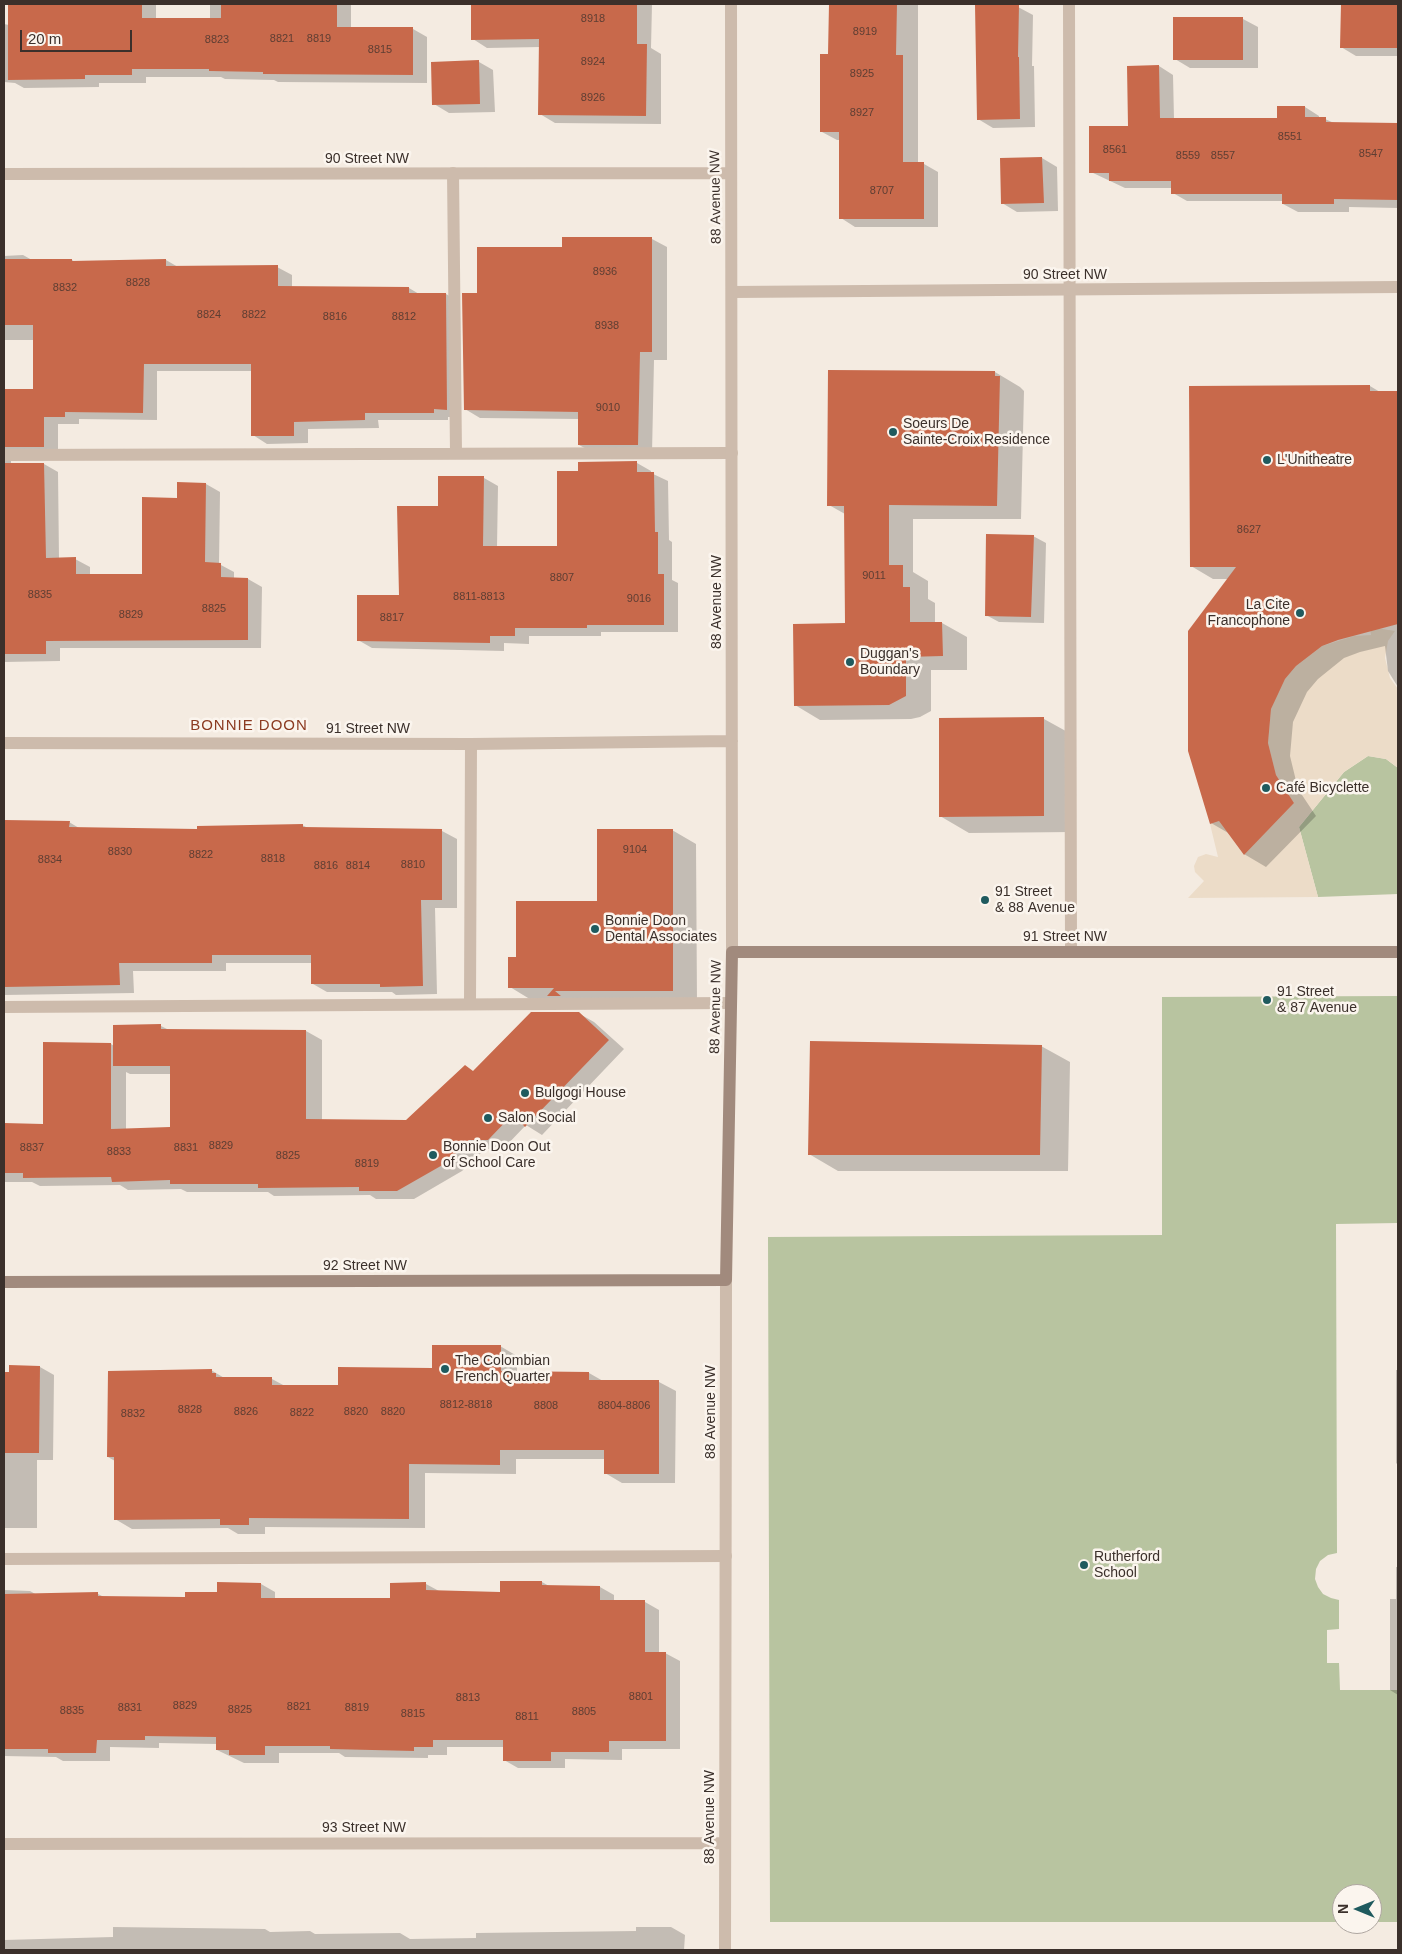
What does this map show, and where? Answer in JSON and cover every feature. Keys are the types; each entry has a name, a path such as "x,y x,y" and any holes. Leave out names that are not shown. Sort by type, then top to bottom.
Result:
{"street":[{"name":"88 Avenue NW","path":"725,1950 726,1280 732,1003 733,292 731,4"},
{"path":"1069,4 1070,952"},
{"name":"90 Street NW","path":"4,174 731,173"},
{"path":"453,174 456,453"},
{"name":"90 Street NW","path":"733,292 1398,287"},
{"path":"4,455 732,453"},
{"name":"91 Street NW","path":"4,743 471,744 732,741"},
{"path":"470,1004 471,744"},
{"name":"91 Street NW","path":"732,952 1398,952"},
{"path":"4,1007 732,1003"},
{"name":"92 Street NW","path":"4,1282 726,1280"},
{"path":"4,1559 726,1556"},
{"name":"93 Street NW","path":"4,1844 725,1843"}],"green space":[{"path":"1368,756 1386,759 1398,768 1398,894 1318,897 1299,827 1344,772"},
{"name":"Rutherford School","path":"1398,996 1398,1223 1336,1224 1337,1553 1328,1555 1320,1561 1316,1569 1315,1579 1323,1594 1339,1600 1339,1629 1327,1630 1327,1663 1339,1663 1340,1690 1398,1690 1398,1922 1382,1922 1382,1884 1332,1884 1332,1922 770,1922 768,1237 1162,1235 1162,997"}],"shaded area":[{"path":"1370,627 1395,631 1388,641 1385,658 1390,678 1398,689 1398,768 1386,759 1368,756 1344,772 1299,827 1318,897 1188,898 1204,881 1195,872 1194,866 1198,857 1206,854 1218,857 1210,824 1219,821 1244,855 1294,803 1276,775 1268,743 1271,709 1285,679 1296,666 1322,646 1354,636 1371,635"}],"building":[{"path":"8,4 142,4 142,18 221,18 221,4 337,4 337,27 413,27 413,75 263,74 263,72 209,71 209,69 132,69 132,75 85,75 85,79 8,80"},
{"path":"471,4 637,4 637,44 647,44 646,116 538,115 539,39 471,40"},
{"path":"829,4 897,4 896,55 903,55 903,162 924,162 924,219 839,219 839,132 820,132 820,54 828,54"},
{"path":"1341,4 1398,4 1398,48 1340,48"},
{"path":"975,5 1019,5 1020,119 977,120"},
{"path":"1173,17 1243,17 1243,60 1173,60"},
{"path":"479,60 480,104 432,105 431,62"},
{"path":"1159,65 1160,118 1277,118 1277,106 1305,106 1305,117 1326,117 1326,122 1398,123 1398,200 1334,199 1334,204 1282,204 1282,194 1171,194 1171,181 1109,181 1109,173 1089,173 1089,126 1128,126 1127,66"},
{"path":"1042,157 1044,203 1001,204 1000,158"},
{"path":"562,237 652,237 652,352 640,352 638,445 578,445 578,412 464,410 462,293 477,293 477,247 562,247"},
{"path":"4,259 72,259 72,261 166,259 166,266 278,265 278,286 409,287 409,293 446,293 447,410 434,409 434,413 365,413 365,420 294,422 294,436 251,436 251,364 144,364 143,413 65,412 65,417 44,417 44,447 4,447 4,389 33,389 33,325 4,325"},
{"path":"828,370 995,371 995,376 1000,376 997,506 889,505 889,565 903,565 903,587 910,587 910,622 942,622 943,656 906,657 906,696 889,705 794,706 793,624 845,623 844,506 827,506"},
{"name":"La Cite Francophone","path":"1370,385 1370,391 1398,391 1398,624 1322,646 1296,666 1285,679 1271,709 1268,743 1276,775 1294,803 1244,855 1219,821 1210,824 1188,751 1188,631 1236,567 1190,567 1189,386"},
{"path":"637,461 637,472 654,472 655,532 658,532 658,574 664,574 664,625 587,625 587,628 515,628 515,636 490,636 490,643 357,641 357,595 399,595 397,506 438,506 438,476 484,476 483,546 557,546 557,471 578,471 578,462"},
{"path":"4,463 44,463 46,558 76,557 76,574 142,574 142,497 177,498 177,482 206,483 205,562 221,563 221,577 248,578 248,640 46,641 46,654 4,654"},
{"path":"986,534 1034,535 1031,617 985,616"},
{"path":"1044,717 1044,816 939,817 939,718"},
{"path":"4,820 70,821 69,827 197,829 197,826 303,824 303,827 442,829 442,900 421,900 423,986 380,987 380,984 311,984 311,955 212,955 212,963 119,963 120,985 4,987"},
{"name":"Bonnie Doon Dental Associates","path":"597,829 673,829 673,991 555,991 561,996 547,996 554,988 508,988 508,957 516,957 516,901 597,901"},
{"path":"531,1012 579,1012 609,1040 525,1127 513,1114 488,1140 469,1140 446,1163 397,1191 359,1191 359,1187 258,1188 258,1184 170,1184 170,1180 112,1182 111,1177 23,1178 23,1173 4,1173 4,1123 43,1124 43,1042 111,1043 111,1129 170,1127 170,1066 113,1066 113,1025 161,1024 161,1029 306,1030 306,1119 406,1120 465,1065 473,1071"},
{"path":"810,1041 1042,1045 1040,1155 808,1155"},
{"path":"432,1345 501,1345 501,1371 589,1372 589,1380 659,1380 659,1474 604,1474 604,1450 500,1450 500,1465 409,1464 409,1519 249,1518 249,1525 220,1525 220,1519 114,1520 114,1457 107,1457 108,1371 212,1369 212,1373 216,1373 216,1377 272,1377 272,1385 338,1385 338,1367 432,1368"},
{"path":"9,1365 40,1366 39,1453 4,1453 4,1372 9,1372"},
{"path":"500,1581 542,1581 542,1585 600,1586 600,1600 645,1600 645,1652 666,1652 666,1741 609,1741 609,1752 551,1752 551,1761 503,1761 503,1740 433,1740 433,1747 414,1747 414,1751 330,1749 330,1746 265,1746 265,1755 229,1755 229,1750 216,1750 216,1737 145,1736 145,1740 97,1740 96,1753 48,1753 48,1749 4,1749 4,1594 98,1592 98,1596 185,1597 185,1592 217,1592 217,1582 261,1583 261,1598 390,1598 390,1583 426,1582 426,1590 500,1592"}],"place":[{"name":"Soeurs De Sainte-Croix Residence","path":"893,432"},
{"name":"L'Unitheatre","path":"1267,460"},
{"name":"La Cite Francophone","path":"1300,613"},
{"name":"Duggan's Boundary","path":"850,662"},
{"name":"Café Bicyclette","path":"1266,788"},
{"name":"91 Street & 88 Avenue","path":"985,900"},
{"name":"Bonnie Doon Dental Associates","path":"595,929"},
{"name":"91 Street & 87 Avenue","path":"1267,1000"},
{"name":"Bulgogi House","path":"525,1093"},
{"name":"Salon Social","path":"488,1118"},
{"name":"Bonnie Doon Out of School Care","path":"433,1155"},
{"name":"The Colombian French Quarter","path":"445,1369"},
{"name":"Rutherford School","path":"1084,1565"}],"district":[{"name":"BONNIE DOON","path":"249,726"}]}
